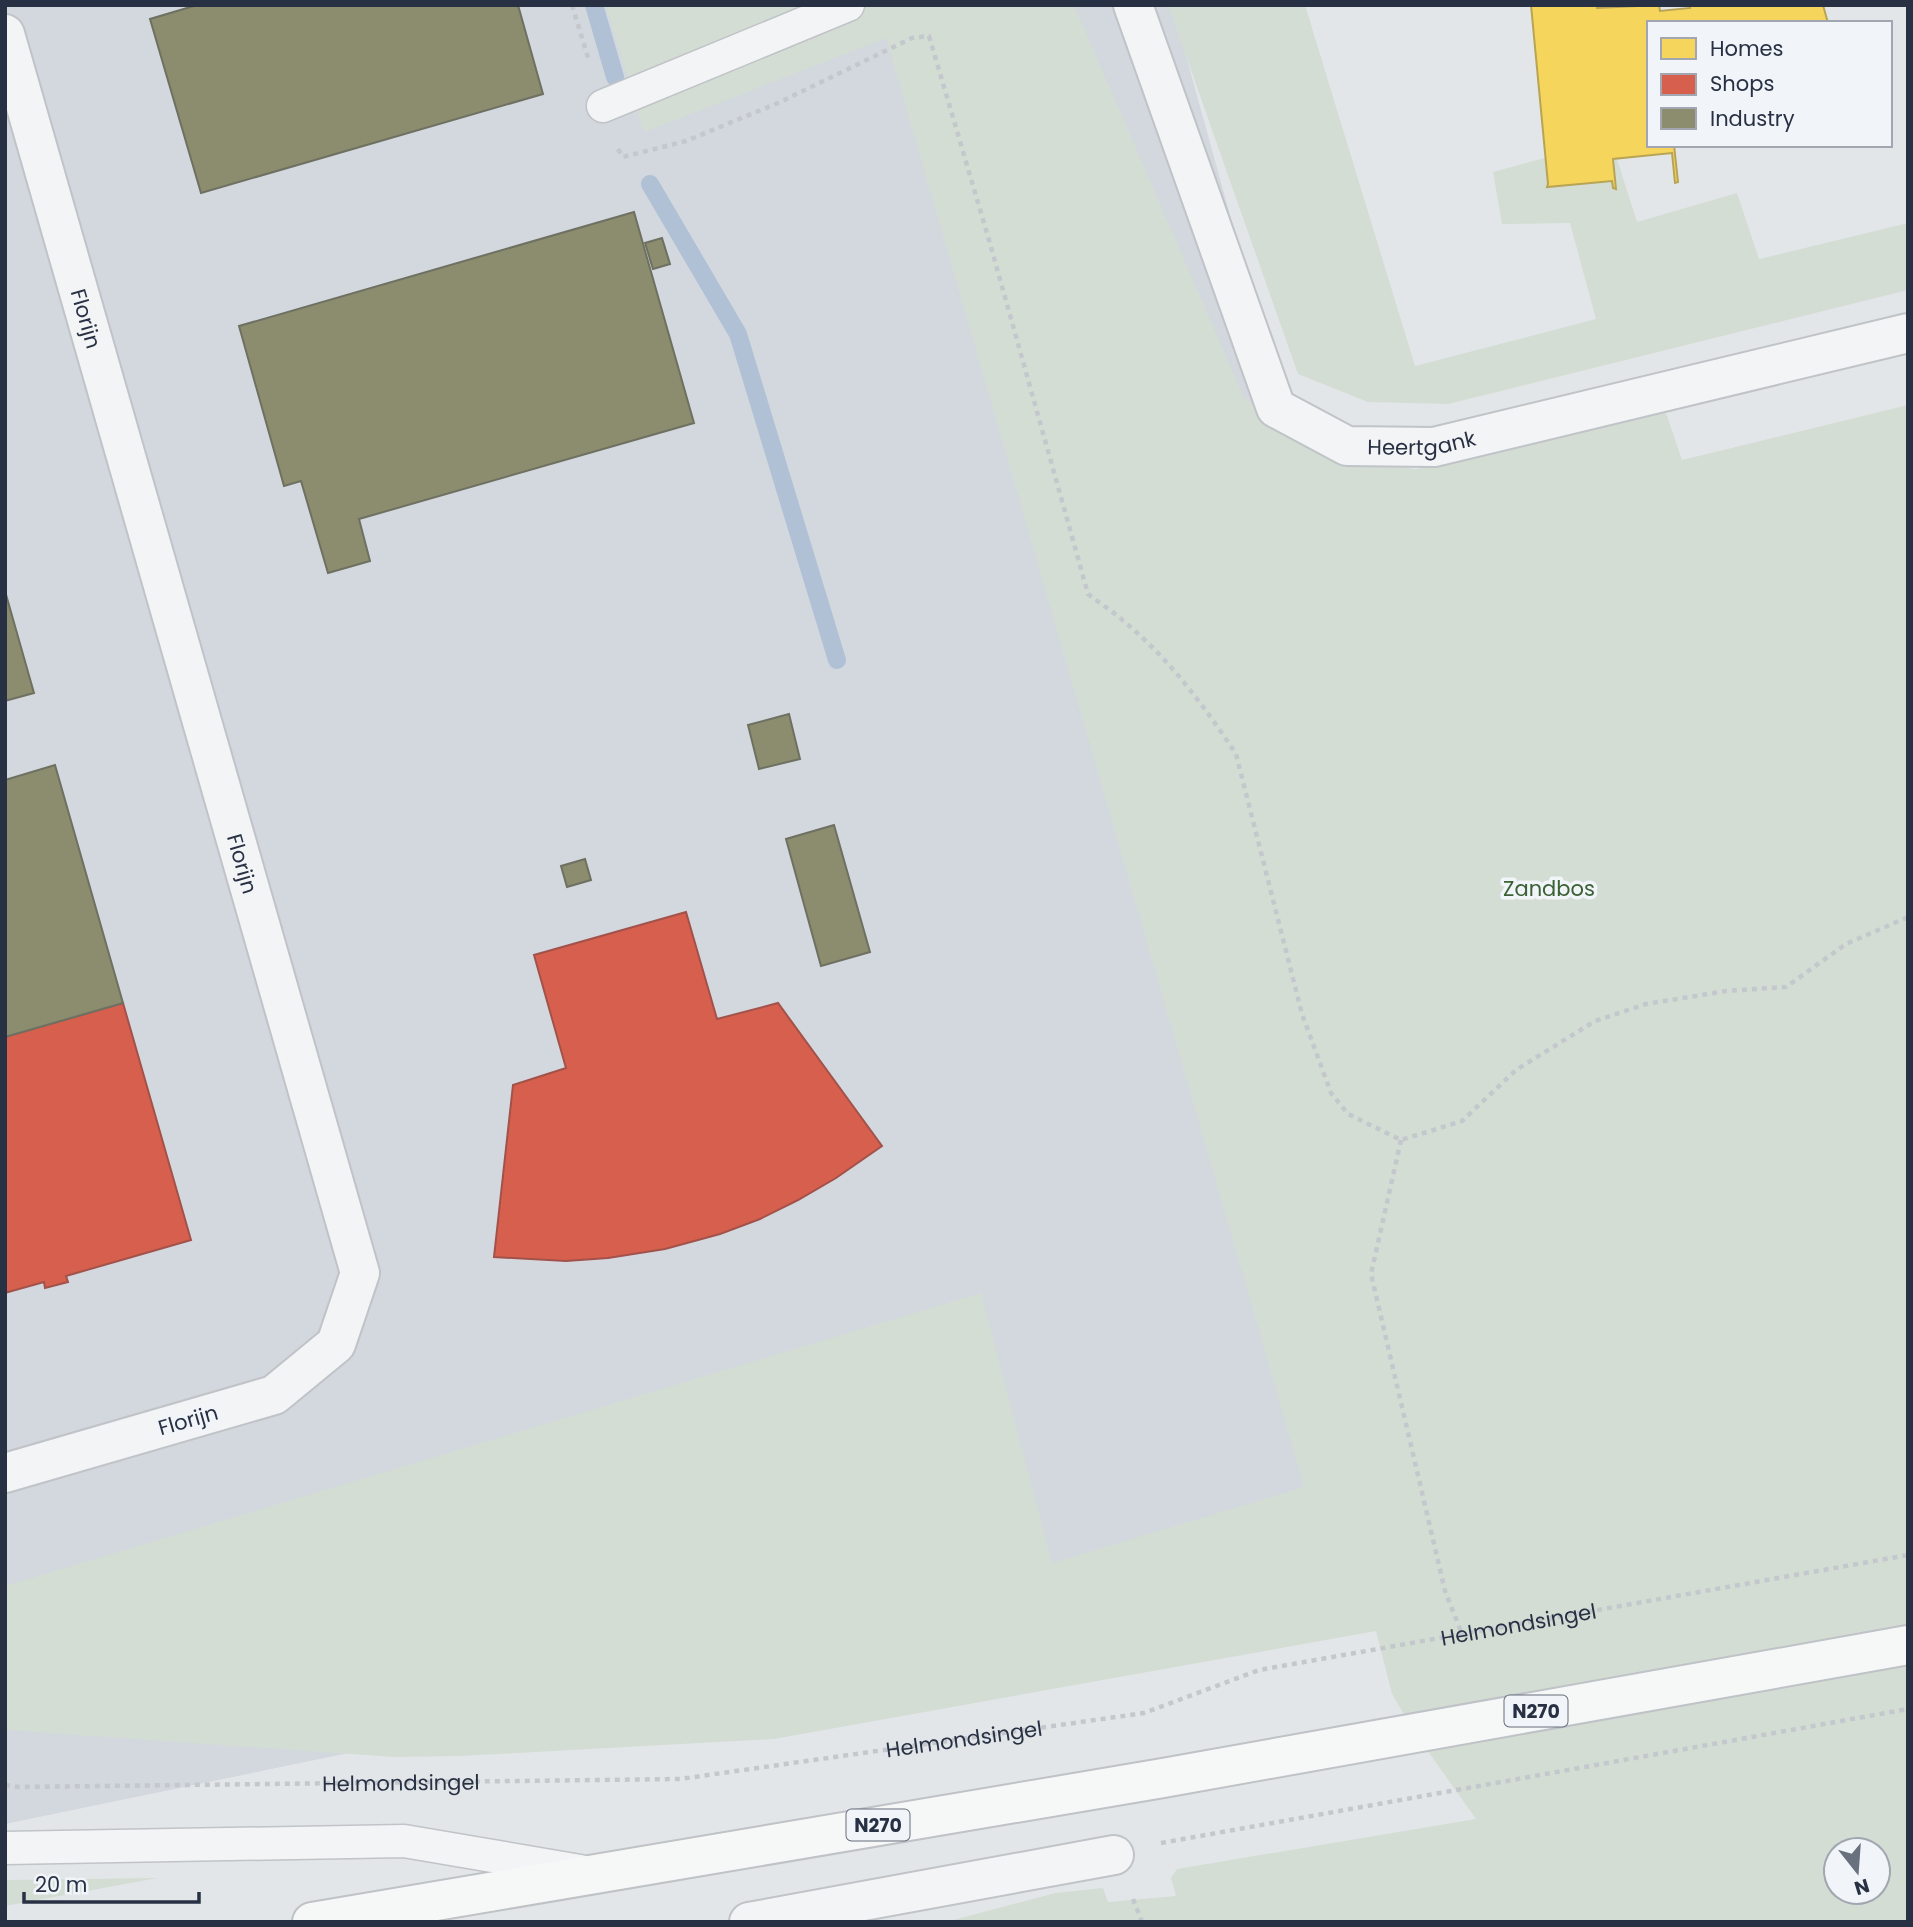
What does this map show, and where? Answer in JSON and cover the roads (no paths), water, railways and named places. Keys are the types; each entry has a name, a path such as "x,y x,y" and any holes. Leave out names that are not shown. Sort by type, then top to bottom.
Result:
{"main road":[{"name":"N270","path":"312,1922 1163,1778 1908,1645"}],"street":[{"name":"Heertgank","path":"1133,5 1276,408 1347,446 1434,447 1908,333"},
{"name":"Florijn","path":"5,34 360,1273 336,1345 274,1395 5,1473"},
{"path":"749,1922 1114,1855"}],"lane":[{"path":"603,106 848,5"},
{"path":"5,1848 404,1841 592,1873"}],"waterway":[{"path":"594,5 615,77"},
{"path":"650,184 738,334 837,660"}],"park label":[{"name":"Zandbos","path":"1549,888"}]}
